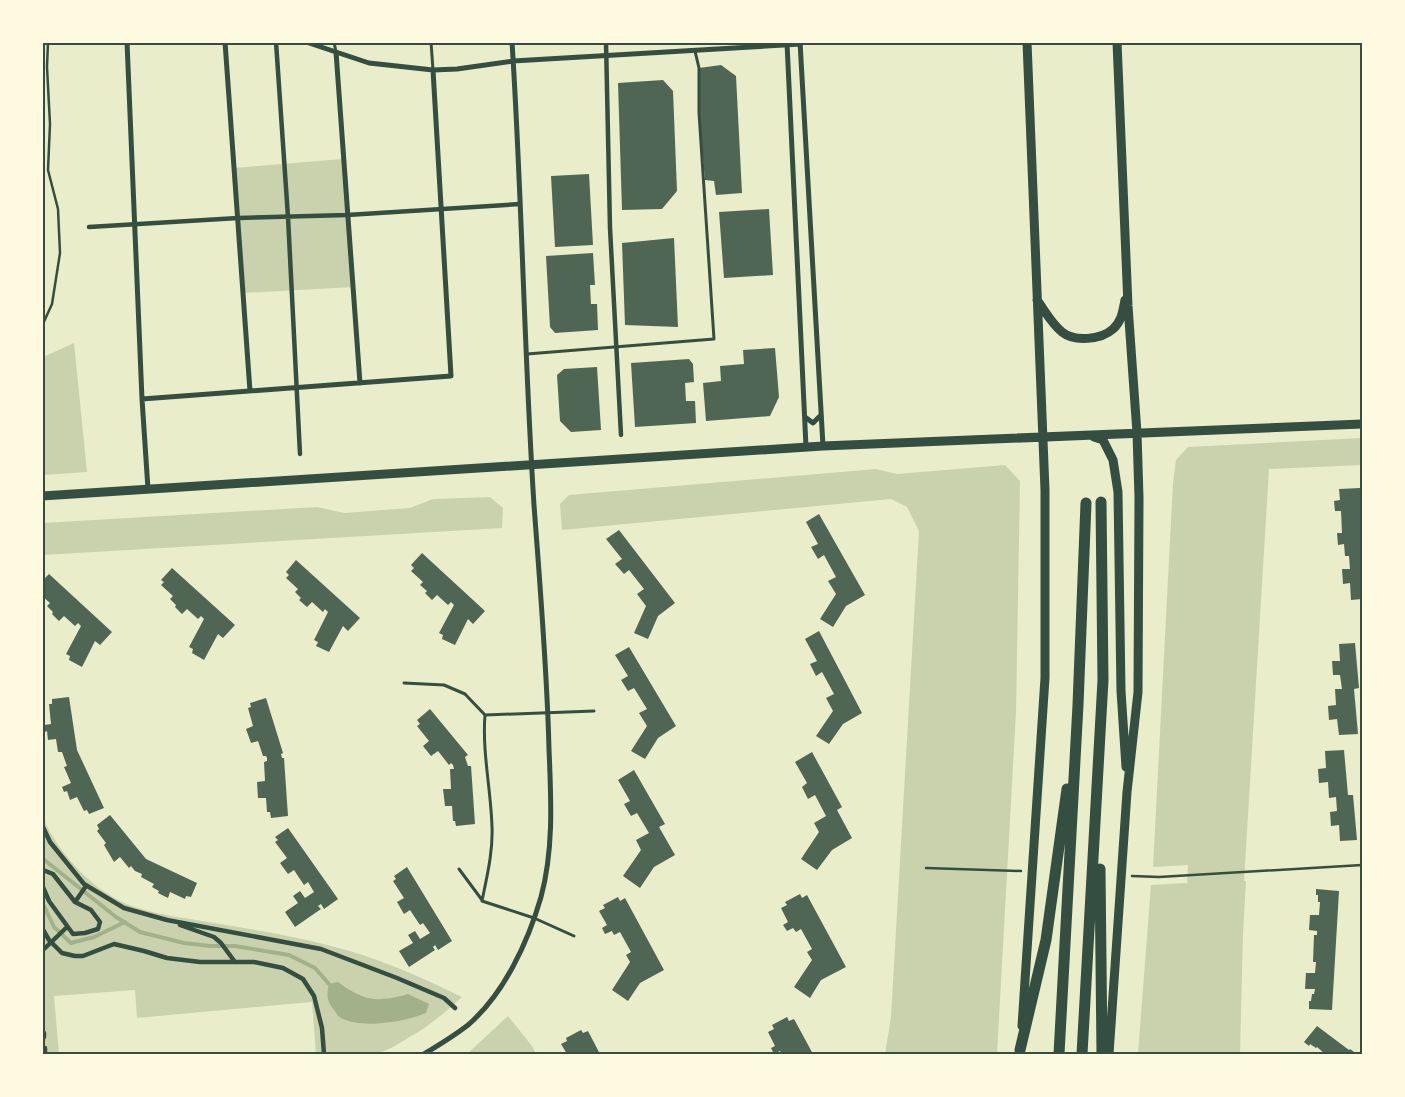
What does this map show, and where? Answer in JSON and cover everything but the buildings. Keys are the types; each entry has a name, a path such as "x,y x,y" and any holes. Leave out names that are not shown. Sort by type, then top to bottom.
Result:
{"highway":[{"path":"1101,502 1103,680 1100,889 1102,1054"},
{"path":"1059,1054 1078,705 1086,503"},
{"path":"1082,1054 1103,680"},
{"path":"1020,1052 1046,940 1078,705"}],"main road":[{"path":"1020,1052 1045,678 1045,490 1028,42"},
{"path":"1109,1054 1127,792 1138,692 1139,498 1137,433 1127,288 1117,42"},
{"path":"1037,300 1063,333 1075,338 1089,338 1103,336 1114,329 1121,318 1127,288"},
{"path":"42,496 823,446 1362,424"},
{"path":"1090,435 1103,440 1113,460 1118,492 1121,691 1127,792"}],"street":[{"path":"128,42 142,399 148,489"},
{"path":"225,42 250,391"},
{"path":"276,42 288,217 300,454"},
{"path":"306,42 369,63 433,70 457,69 513,61 800,44 823,446"},
{"path":"424,1054 450,1039 470,1023 509,975 534,918 546,872 550,846 549,713 532,465 512,42"},
{"path":"606,42 610,228 621,436"},
{"path":"787,44 806,447"},
{"path":"336,52 360,383"},
{"path":"142,399 451,376 433,70"},
{"path":"89,227 238,218 348,215 520,204"},
{"path":"805,417 813,423 821,415"},
{"path":"42,825 50,842 86,886 124,908 167,920 214,937 221,943 235,962"},
{"path":"42,871 53,874 75,902 91,910 100,922 98,930 73,934 45,897 42,885"},
{"path":"75,902 86,886"},
{"path":"167,920 321,949 444,998 455,1008"},
{"path":"42,951 67,927"},
{"path":"42,928 52,943 62,953 75,956 83,956 114,944 167,958 200,962 254,962 283,968 303,979 314,996 322,1028 324,1054"},
{"path":"42,1048 45,1048 45,1054"}],"lane":[{"path":"334,42 336,52"},
{"path":"431,42 433,70"},
{"path":"526,354 714,339 699,113 699,68 695,50"},
{"path":"404,683 444,685 465,694 485,714 594,711"},
{"path":"482,901 491,858 492,828 484,731 485,714"},
{"path":"459,869 482,901 534,918 574,936"}],"path":[{"path":"42,326 52,304 60,253 58,209 48,170 50,124 47,67 48,42"},
{"path":"1159,877 1362,865"},
{"path":"926,868 984,869"}],"shaded area":[{"path":"343,159 353,287 243,293 234,168"},
{"path":"74,343 87,472 43,475 43,357"},
{"path":"1362,438 1362,465 1269,469 1244,881 1246,881 1240,1054 1138,1054 1151,885 1187,883 1188,865 1153,867 1173,483 1176,460 1188,447"},
{"path":"1005,465 1020,481 1016,712 997,1054 885,1054 891,1017 919,531 907,507 891,499 562,530 560,504 569,495 876,469 897,474"},
{"path":"490,497 503,508 502,528 43,555 43,523 317,507 344,513 410,508 433,499"},
{"path":"42,816 58,845 81,872 108,894 123,902 158,913 274,933 345,950 396,967 462,997 423,1029 377,1054 316,1054 312,1002 137,1018 135,990 54,996 59,1054 43,1054"},
{"path":"338,982 363,997 388,999 408,994 429,1004 426,1013 407,1019 371,1024 350,1021 339,1017 327,995 329,984"},
{"path":"508,1016 532,1046 536,1054 467,1054"}],"waterway":[{"path":"42,858 116,917 140,932 184,943 235,946 289,955 315,968 329,984"},
{"path":"42,902 54,927 71,943 94,937 125,922"}]}
